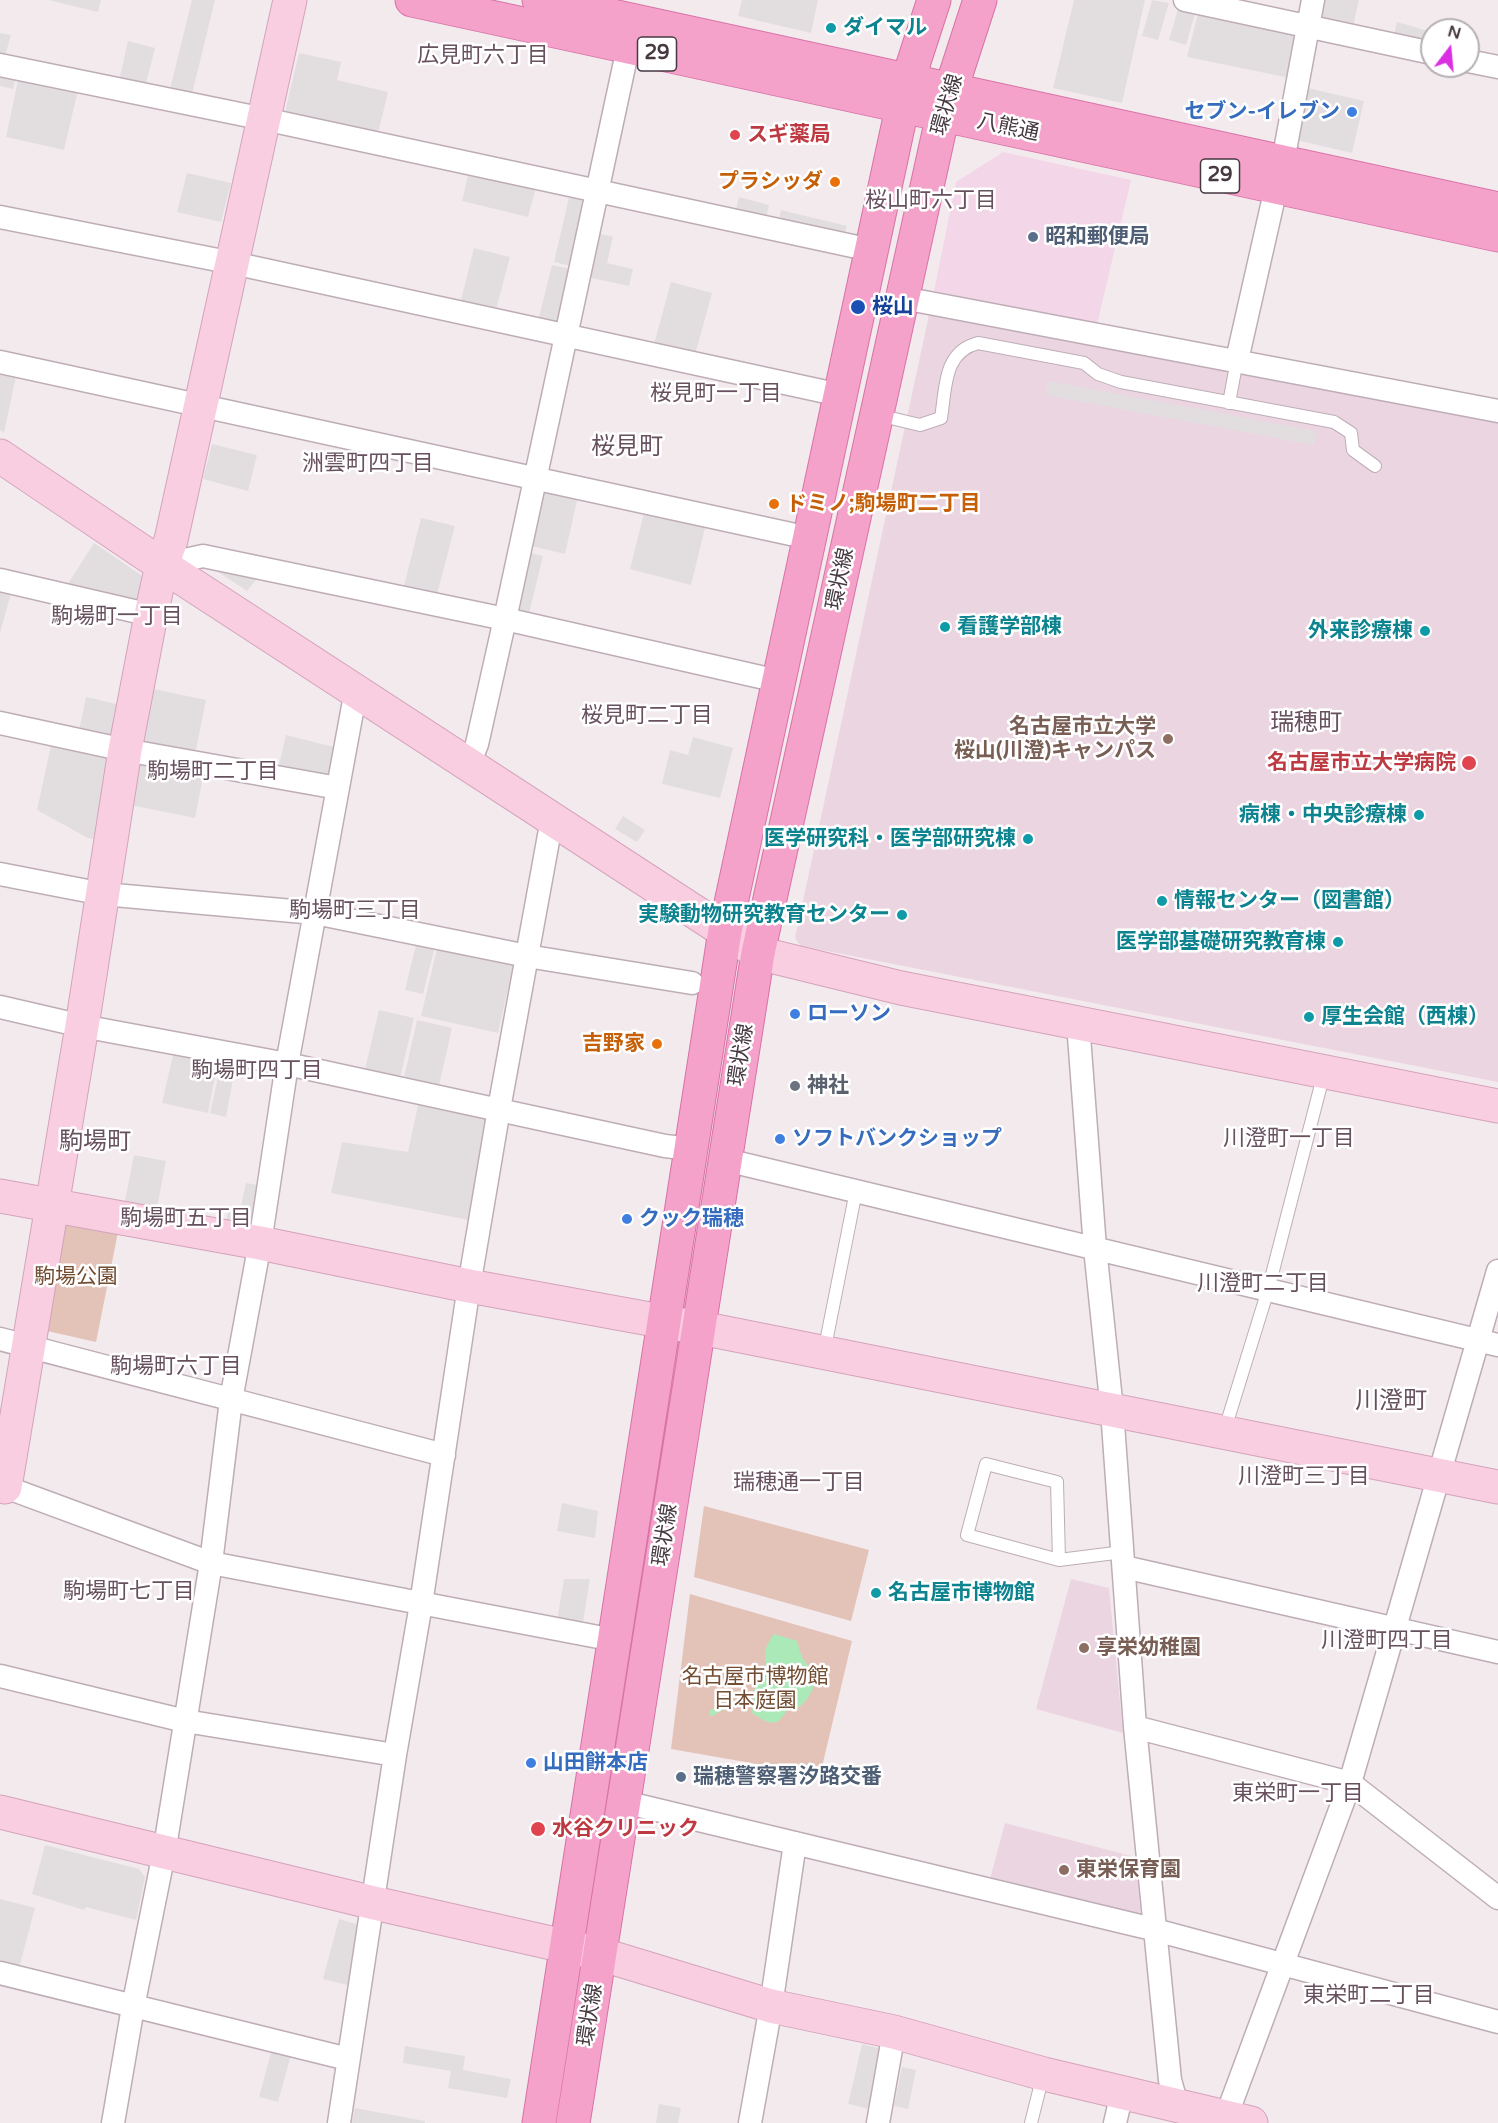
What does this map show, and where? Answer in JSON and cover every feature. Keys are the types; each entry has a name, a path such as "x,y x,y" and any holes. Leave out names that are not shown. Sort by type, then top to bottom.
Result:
{"main road":[{"name":"八熊通","path":"412,0 634,23"},
{"name":"八熊通","path":"539,0 905,93 1280,175 1498,236"},
{"name":"環状線","path":"539,2123 724,931 905,93 934,0"},
{"name":"環状線","path":"573,2123 758,953 947,102 980,0"},
{"name":"八熊通","path":"1280,175 1498,208"}],"street":[{"path":"290,0 171,540 162,565 151,615 125,750 52,1206 14,1342 2,1486 211,1563 614,1640"},
{"path":"1185,0 1420,50"},
{"path":"1237,360 1280,175 1312,0"},
{"path":"469,764 477,744 505,620 634,23"},
{"path":"1480,63 1498,67"},
{"path":"0,65 264,119 871,250"},
{"path":"0,217 233,264 840,395"},
{"path":"903,298 1498,411"},
{"path":"0,362 809,538"},
{"path":"0,456 162,565 758,953 901,988 1498,1106"},
{"path":"162,565 203,556 778,681"},
{"path":"0,580 151,615"},
{"path":"112,2123 164,1853 211,1563 231,1400 260,1243 287,1064 356,690"},
{"path":"0,723 125,750 338,788"},
{"path":"339,2123 469,1286 552,819"},
{"path":"0,874 103,894 315,914 526,956 692,983"},
{"path":"0,1007 82,1026 287,1064 665,1146 691,1149"},
{"path":"1078,1023 1095,1248 1112,1410 1135,1727 1170,2080 1212,2116"},
{"path":"726,1160 1488,1343"},
{"path":"0,1196 260,1243 469,1286 699,1328 1498,1487"},
{"path":"1212,2116 1283,1965 1350,1784 1438,1476 1488,1343 1498,1270"},
{"path":"14,1342 444,1455"},
{"path":"1123,1559 1395,1629 1498,1652"},
{"path":"0,1676 186,1721 395,1755"},
{"path":"1135,1727 1350,1784 1498,1898"},
{"path":"624,1802 1154,1930 1498,2022"},
{"path":"0,1812 374,1904 600,1954 771,2006 894,2032 1044,2074 1119,2108 1212,2116"},
{"path":"750,2123 771,2006 795,1843"},
{"path":"0,1973 348,2059"},
{"path":"878,2123 894,2032"}],"lane":[{"path":"877,415 920,425 940,418 950,367 955,355 967,346 978,343 1083,363 1098,374 1121,382 1334,422 1352,433 1353,450 1374,466"},
{"path":"1229,402 1237,360"},
{"path":"1224,1433 1268,1290 1324,1072"},
{"path":"824,1353 856,1191"},
{"path":"1059,1560 1057,1482 986,1464 967,1535 1059,1560 1123,1559"},
{"path":"1031,2123 1044,2074"}],"shaded area":[{"path":"48,0 101,0 98,12"},
{"path":"192,0 215,0 191,98 169,93"},
{"path":"742,0 818,0 811,33 738,16"},
{"path":"1074,0 1145,0 1122,103 1053,88"},
{"path":"1152,0 1169,3 1158,40 1142,36"},
{"path":"1324,0 1359,0 1353,26 1320,18"},
{"path":"1178,9 1195,14 1186,45 1169,40"},
{"path":"1199,9 1303,33 1290,78 1187,57"},
{"path":"1397,22 1420,29 1420,45 1393,38"},
{"path":"0,33 11,35 5,56 0,55"},
{"path":"128,41 155,48 145,87 119,81"},
{"path":"299,53 341,62 337,80 388,92 377,138 284,116"},
{"path":"0,71 16,75 13,89 0,86"},
{"path":"19,76 78,90 64,150 6,137"},
{"path":"1308,88 1364,101 1352,153 1296,140"},
{"name":"昭和郵便局","path":"1003,152 1131,180 1097,325 934,291 956,182"},
{"path":"469,171 536,187 528,217 462,201"},
{"path":"187,173 231,183 221,222 177,212"},
{"path":"570,193 587,197 571,266 554,262"},
{"path":"739,197 769,205 765,223 735,215"},
{"path":"781,210 847,226 843,240 778,224"},
{"path":"597,233 613,237 607,263 633,269 629,286 587,277"},
{"path":"474,248 510,257 495,313 460,304"},
{"path":"552,265 571,269 557,326 538,321"},
{"path":"671,282 712,293 695,355 654,344"},
{"name":"名古屋市立大学 桜山(川澄)キャンパス","path":"936,313 1498,420 1498,1082 801,946 795,938 929,315"},
{"path":"0,372 16,376 4,433 0,430"},
{"path":"1048,381 1316,431 1314,445 1046,395"},
{"path":"212,444 257,455 248,491 203,479"},
{"path":"540,487 578,496 565,554 527,545"},
{"path":"645,509 706,524 691,585 630,569"},
{"path":"421,518 455,526 436,598 403,590"},
{"path":"94,543 141,575 146,585 142,600 134,604 66,587"},
{"path":"527,552 543,556 528,618 513,615"},
{"path":"224,568 258,577 247,591 218,572"},
{"path":"0,590 11,593 0,633"},
{"path":"149,688 206,700 195,755 142,744"},
{"path":"86,697 125,706 118,739 79,730"},
{"path":"286,735 338,748 332,774 323,780 278,769"},
{"path":"693,737 733,748 720,798 662,784 670,750 688,755"},
{"path":"52,741 119,755 103,841 88,838 37,810"},
{"path":"139,759 204,772 195,818 130,805"},
{"path":"623,816 645,830 637,842 615,829"},
{"path":"416,945 434,950 423,994 405,990"},
{"path":"437,949 513,966 498,1033 421,1016"},
{"path":"379,1010 414,1018 399,1082 364,1073"},
{"path":"417,1020 452,1028 438,1090 403,1082"},
{"path":"174,1051 218,1061 208,1113 162,1103"},
{"path":"221,1064 235,1068 226,1117 210,1113"},
{"path":"419,1101 492,1117 474,1221 331,1193 342,1142 408,1152"},
{"path":"134,1155 166,1161 156,1213 124,1206"},
{"path":"246,1183 263,1186 254,1228 224,1229 229,1209 240,1210"},
{"path":"562,1503 598,1511 595,1538 557,1531"},
{"path":"564,1579 590,1579 583,1622 557,1620"},
{"name":"享栄幼稚園","path":"1071,1579 1109,1588 1123,1733 1036,1709"},
{"path":"774,1634 797,1641 802,1656 813,1674 814,1683 811,1693 803,1704 796,1709 787,1710 779,1720 771,1723 752,1713 754,1690 767,1668 766,1650"},
{"name":"東栄保育園","path":"1005,1823 1135,1857 1141,1917 989,1883"},
{"path":"45,1845 139,1869 145,1877 136,1920 86,1907 84,1910 32,1894"},
{"path":"0,1899 35,1908 19,1968 0,1963"},
{"path":"339,1919 356,1924 363,1934 352,1986 323,1979"},
{"path":"862,2044 886,2050 873,2110 848,2104"},
{"path":"405,2046 465,2056 463,2070 511,2079 507,2098 448,2088 451,2071 403,2063"},
{"path":"272,2049 291,2055 278,2102 259,2097"},
{"path":"902,2067 916,2070 908,2109 894,2106"},
{"path":"659,2104 681,2108 678,2123 656,2123"},
{"path":"355,2108 425,2121 425,2123 352,2123"}],"green space":[{"name":"駒場公園","path":"55,1215 119,1227 96,1342 34,1328"},
{"path":"704,1506 869,1550 851,1621 694,1577"},
{"name":"名古屋市博物館 日本庭園","path":"690,1594 852,1641 820,1775 671,1749"}],"waterway":[{"path":"712,1713 729,1705 760,1702"}],"place":[{"name":"ダイマル","path":"831,28"},
{"name":"セブン-イレブン","path":"1352,112"},
{"name":"スギ薬局","path":"735,135"},
{"name":"プラシッダ","path":"835,182"},
{"name":"昭和郵便局","path":"1033,237"},
{"name":"桜山","path":"858,307"},
{"name":"ドミノ;駒場町二丁目","path":"774,504"},
{"name":"看護学部棟","path":"945,627"},
{"name":"外来診療棟","path":"1425,631"},
{"name":"名古屋市立大学 桜山(川澄)キャンパス","path":"1168,739"},
{"name":"名古屋市立大学病院","path":"1469,763"},
{"name":"病棟・中央診療棟","path":"1419,815"},
{"name":"医学研究科・医学部研究棟","path":"1028,839"},
{"name":"情報センター（図書館）","path":"1162,901"},
{"name":"実験動物研究教育センター","path":"902,915"},
{"name":"医学部基礎研究教育棟","path":"1338,942"},
{"name":"ローソン","path":"795,1014"},
{"name":"厚生会館（西棟）","path":"1309,1017"},
{"name":"吉野家","path":"657,1044"},
{"name":"神社","path":"795,1086"},
{"name":"ソフトバンクショップ","path":"780,1139"},
{"name":"クック瑞穂","path":"627,1219"},
{"name":"名古屋市博物館","path":"876,1593"},
{"name":"享栄幼稚園","path":"1084,1648"},
{"name":"山田餅本店","path":"531,1763"},
{"name":"瑞穂警察署汐路交番","path":"681,1777"},
{"name":"水谷クリニック","path":"538,1829"},
{"name":"東栄保育園","path":"1064,1870"}],"district":[{"name":"広見町六丁目","path":"483,56"},
{"name":"桜山町六丁目","path":"931,201"},
{"name":"桜見町一丁目","path":"716,394"},
{"name":"桜見町","path":"627,448"},
{"name":"洲雲町四丁目","path":"368,464"},
{"name":"駒場町一丁目","path":"117,617"},
{"name":"桜見町二丁目","path":"647,716"},
{"name":"瑞穂町","path":"1306,724"},
{"name":"駒場町二丁目","path":"213,772"},
{"name":"駒場町三丁目","path":"355,911"},
{"name":"駒場町四丁目","path":"257,1071"},
{"name":"川澄町一丁目","path":"1289,1139"},
{"name":"駒場町","path":"95,1143"},
{"name":"駒場町五丁目","path":"186,1219"},
{"name":"川澄町二丁目","path":"1263,1284"},
{"name":"駒場町六丁目","path":"176,1367"},
{"name":"川澄町","path":"1391,1402"},
{"name":"川澄町三丁目","path":"1304,1477"},
{"name":"瑞穂通一丁目","path":"799,1483"},
{"name":"駒場町七丁目","path":"129,1592"},
{"name":"川澄町四丁目","path":"1387,1641"},
{"name":"東栄町一丁目","path":"1298,1794"},
{"name":"東栄町二丁目","path":"1369,1996"}]}
